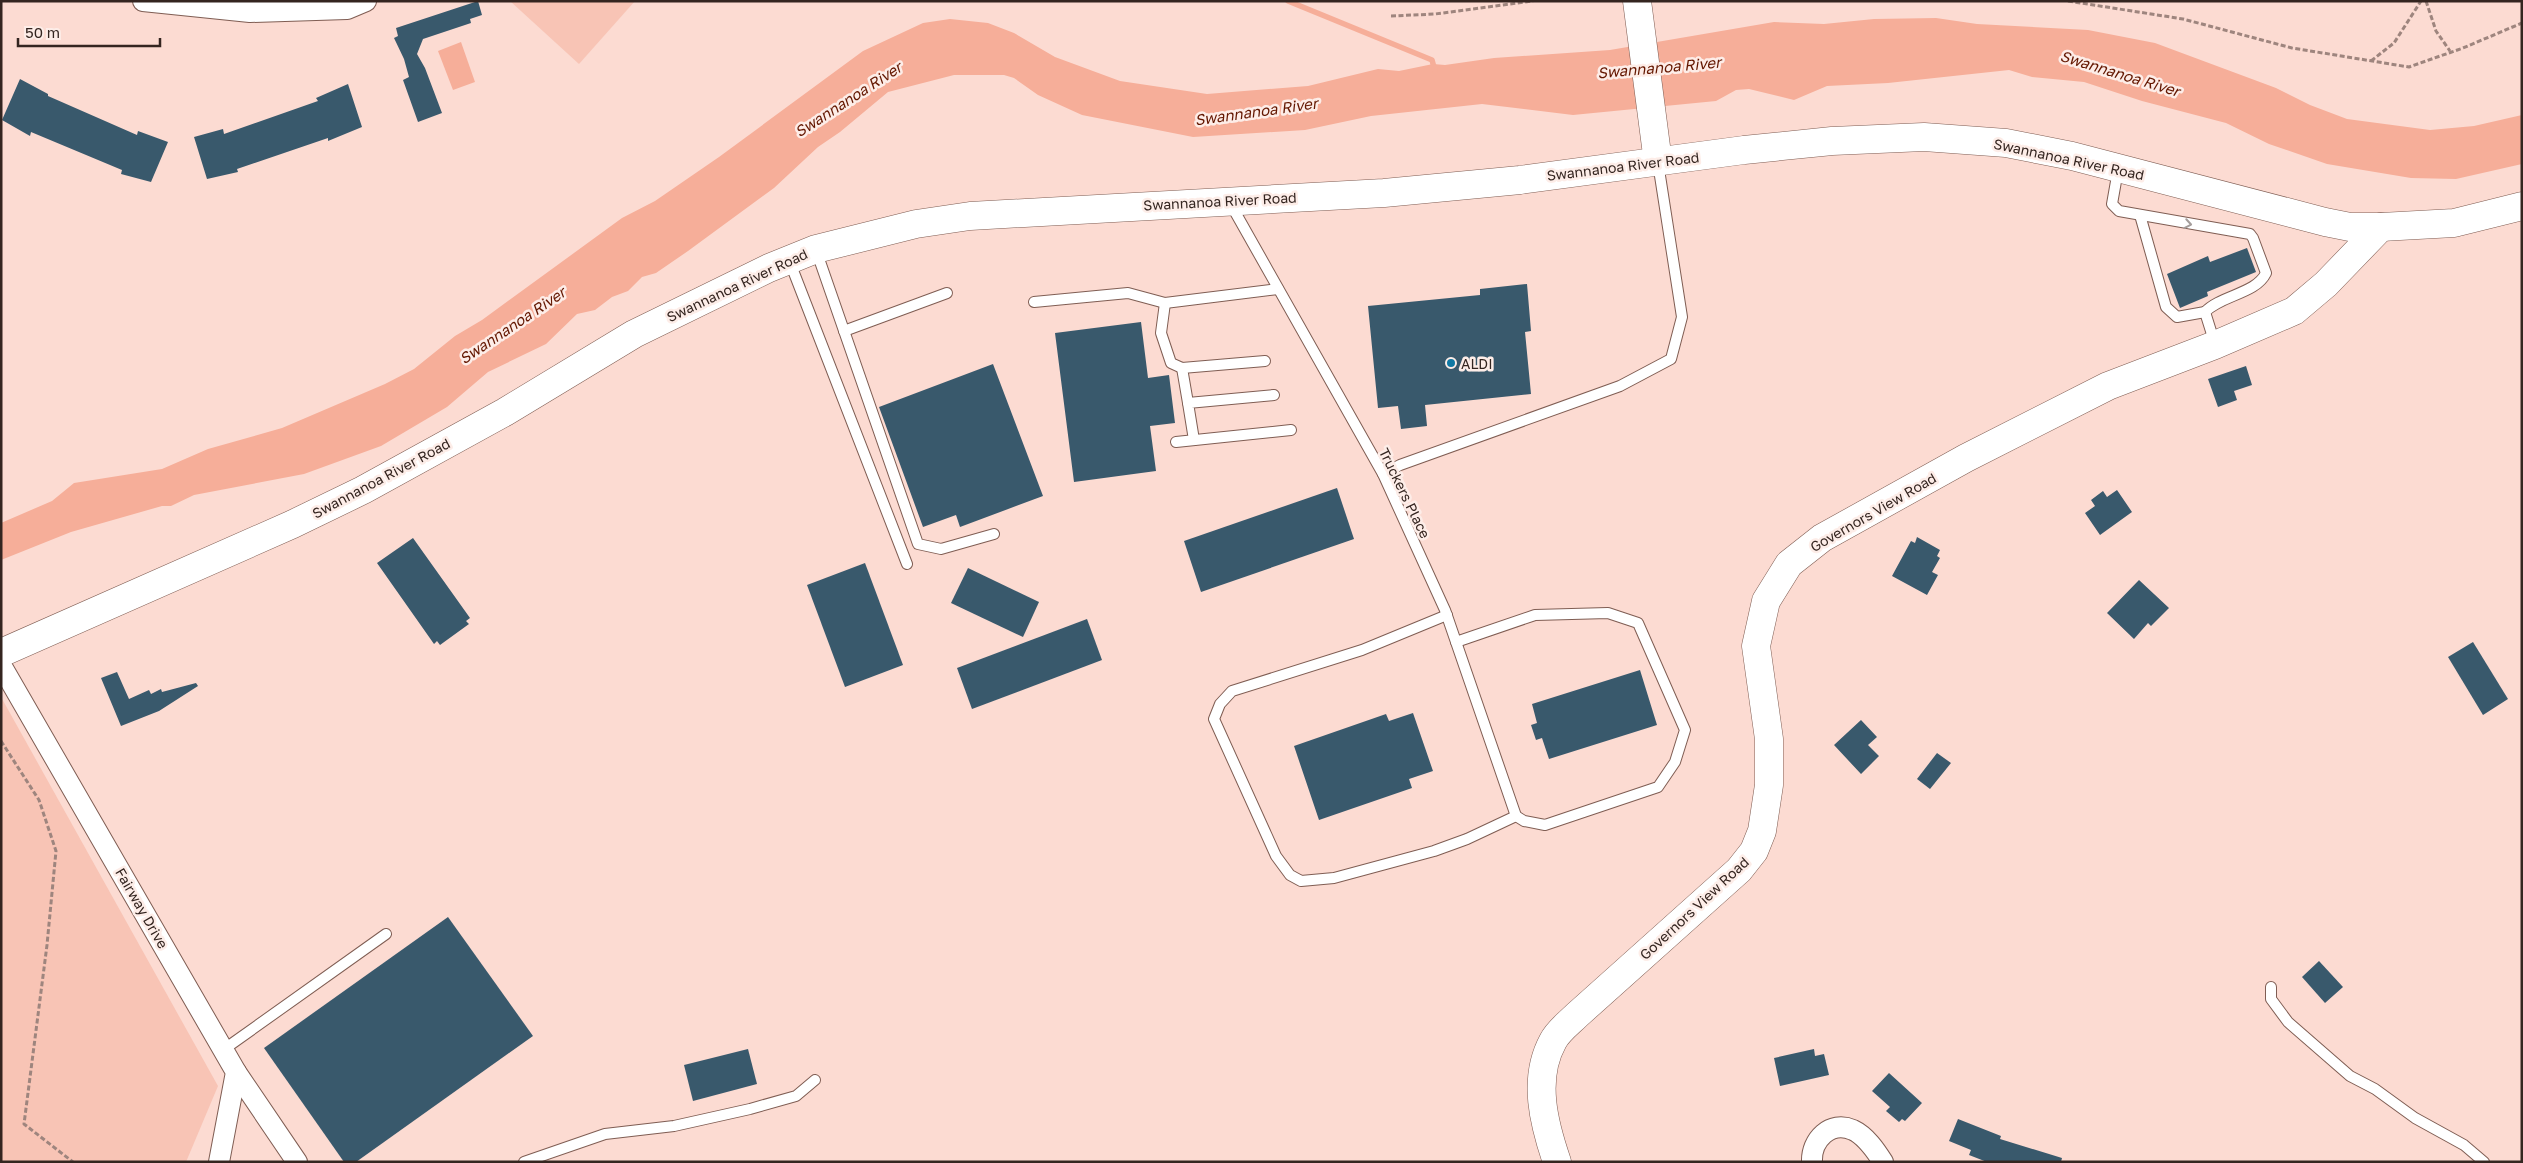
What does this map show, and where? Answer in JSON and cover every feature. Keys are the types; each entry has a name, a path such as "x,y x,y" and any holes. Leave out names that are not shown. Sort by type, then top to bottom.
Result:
{"main road":[{"path":"1637,1 1658,162"},
{"name":"Swannanoa River Road","path":"1,653 293,524 363,490 505,412 634,334 789,260 816,249 916,224 970,216 1228,200 1384,193 1520,180 1832,141 1924,137 2006,143 2118,168 2350,227 2454,223 2522,206"},
{"name":"Governors View Road","path":"1557,1162 1545,1127 1541,1080 1553,1040 1576,1015 1740,870 1754,851 1759,837 1769,785 1769,739 1756,646 1766,601 1789,564 1822,538 1966,458 2108,386 2215,345 2294,311 2326,284 2381,227"}],"street":[{"path":"143,1 250,12 347,9 366,1"},
{"name":"Fairway Drive","path":"1,665 236,1072 297,1162"},
{"path":"219,1162 236,1072"},
{"path":"1812,1162 1814,1144 1827,1130 1841,1127 1854,1130 1874,1147 1883,1162"}],"lane":[{"path":"1383,474 1400,465 1620,386 1671,359 1682,317 1658,162"},
{"path":"2118,168 2112,204 2119,212 2140,215 2250,234 2266,273 2262,282 2212,304 2205,312 2177,317 2166,307 2140,215"},
{"name":"Truckers Place","path":"1228,200 1383,474 1447,615 1516,816"},
{"path":"816,249 918,544 941,549 994,534"},
{"path":"789,260 907,564"},
{"path":"1034,302 1128,293 1165,304 1278,289"},
{"path":"844,331 947,292"},
{"path":"1165,304 1160,333 1171,363 1182,368 1265,361"},
{"path":"2205,312 2215,345"},
{"path":"1182,368 1194,440"},
{"path":"1188,403 1274,395"},
{"path":"1176,442 1291,430"},
{"path":"1447,615 1362,650 1232,691 1220,704 1214,718 1276,856 1290,875 1301,881 1334,878 1434,850 1516,816 1524,821 1545,825 1658,787 1675,762 1685,730 1638,623 1608,613 1535,615 1456,642"},
{"path":"223,1050 386,934"},
{"path":"2270,986 2271,999 2288,1022 2328,1059 2350,1076 2375,1089 2415,1118 2464,1145 2484,1162"},
{"path":"524,1162 605,1134 674,1126 750,1109 796,1096 815,1080"}],"path":[{"path":"1391,16 1435,14 1533,1"},
{"path":"2068,1 2184,19 2292,48 2409,67 2463,48 2522,23"},
{"path":"2370,62 2394,43 2421,1"},
{"path":"2426,1 2436,31 2450,51"},
{"path":"1,741 39,800 56,850 47,945 24,1124 74,1162"}],"shaded area":[{"path":"510,1 635,1 579,64"},
{"path":"1,697 218,1086 186,1162 1,1162"}],"water":[{"name":"Swannanoa River","path":"1936,18 1977,24 2088,30 2155,43 2276,88 2310,105 2347,119 2430,130 2474,126 2522,115 2522,164 2456,179 2411,178 2327,164 2269,144 2226,123 2142,101 2084,82 2032,77 2009,70 1888,83 1827,86 1794,100 1749,89 1736,90 1716,101 1573,115 1482,104 1371,116 1305,130 1193,137 1082,115 1038,95 1014,78 1004,75 954,75 888,92 840,132 818,147 774,188 688,251 656,273 642,277 628,291 612,297 595,310 577,314 546,344 488,372 447,407 381,446 304,474 194,495 171,506 162,506 71,532 1,560 1,523 52,501 74,483 162,469 208,449 282,428 385,384 414,369 455,336 482,320 622,218 655,201 719,157 863,51 923,23 950,19 988,23 1014,33 1055,57 1120,81 1207,94 1308,86 1378,69 1399,71 1433,64 1445,65 1494,58 1610,50 1774,22 1824,24 1874,19"},
{"path":"461,42 475,82 453,90 438,51"}],"building":[{"path":"478,1 482,15 470,19 471,23 423,39 417,54 425,68 442,113 418,122 403,80 409,77 404,59 394,38 398,36 396,28"},
{"path":"20,79 48,94 48,96 137,135 138,131 168,142 151,182 121,174 122,170 31,132 30,136 2,120"},
{"path":"348,84 362,127 328,141 328,138 237,169 238,172 207,179 194,137 223,129 224,134 318,101 316,98"},
{"path":"2247,248 2256,272 2207,292 2208,296 2180,308 2167,274 2208,256 2210,262"},
{"name":"ALDI","path":"1527,284 1531,331 1525,332 1531,394 1425,405 1427,426 1401,429 1398,406 1378,408 1368,306 1480,295 1480,289"},
{"path":"1141,322 1148,378 1169,375 1175,423 1150,426 1156,471 1074,482 1055,333"},
{"path":"993,364 1043,496 960,527 956,515 923,527 879,407"},
{"path":"2246,366 2252,385 2234,391 2237,400 2218,407 2208,379"},
{"path":"1337,488 1354,539 1201,592 1184,541"},
{"path":"2117,490 2132,512 2100,535 2085,513 2095,506 2091,500 2103,491 2107,497"},
{"path":"1917,537 1940,550 1937,556 1940,558 1932,572 1938,575 1927,595 1892,576 1911,541 1915,543"},
{"path":"413,538 470,618 466,621 469,624 440,645 437,641 434,644 377,563"},
{"path":"865,563 903,665 845,687 807,585"},
{"path":"968,568 1039,602 1023,637 951,603"},
{"path":"2139,580 2169,608 2151,626 2148,623 2134,639 2107,613"},
{"path":"1087,619 1102,660 972,709 957,668"},
{"path":"2473,642 2508,699 2483,715 2448,657"},
{"path":"1640,670 1657,725 1549,759 1542,738 1536,740 1531,725 1537,723 1532,704"},
{"path":"117,672 129,699 149,690 151,694 161,689 162,692 196,683 198,686 159,711 121,726 101,678"},
{"path":"1413,713 1433,771 1409,779 1412,788 1319,820 1294,746 1386,714 1389,721"},
{"path":"1861,720 1877,737 1868,745 1879,756 1861,774 1834,745"},
{"path":"1937,753 1951,763 1930,789 1917,779"},
{"path":"448,917 533,1036 356,1162 344,1162 264,1048"},
{"path":"2319,961 2343,987 2325,1003 2302,977"},
{"path":"748,1049 757,1084 693,1101 684,1065"},
{"path":"1814,1049 1815,1056 1824,1054 1829,1075 1780,1086 1774,1058"},
{"path":"1889,1073 1922,1103 1905,1121 1902,1119 1899,1122 1886,1111 1890,1107 1872,1091"},
{"path":"1958,1119 2001,1136 2000,1139 2062,1158 2061,1162 1987,1162 1969,1155 1971,1150 1949,1141"}],"waterway":[{"path":"1288,1 1432,60 1435,71"}],"place":[{"name":"ALDI","path":"1451,363"}]}
